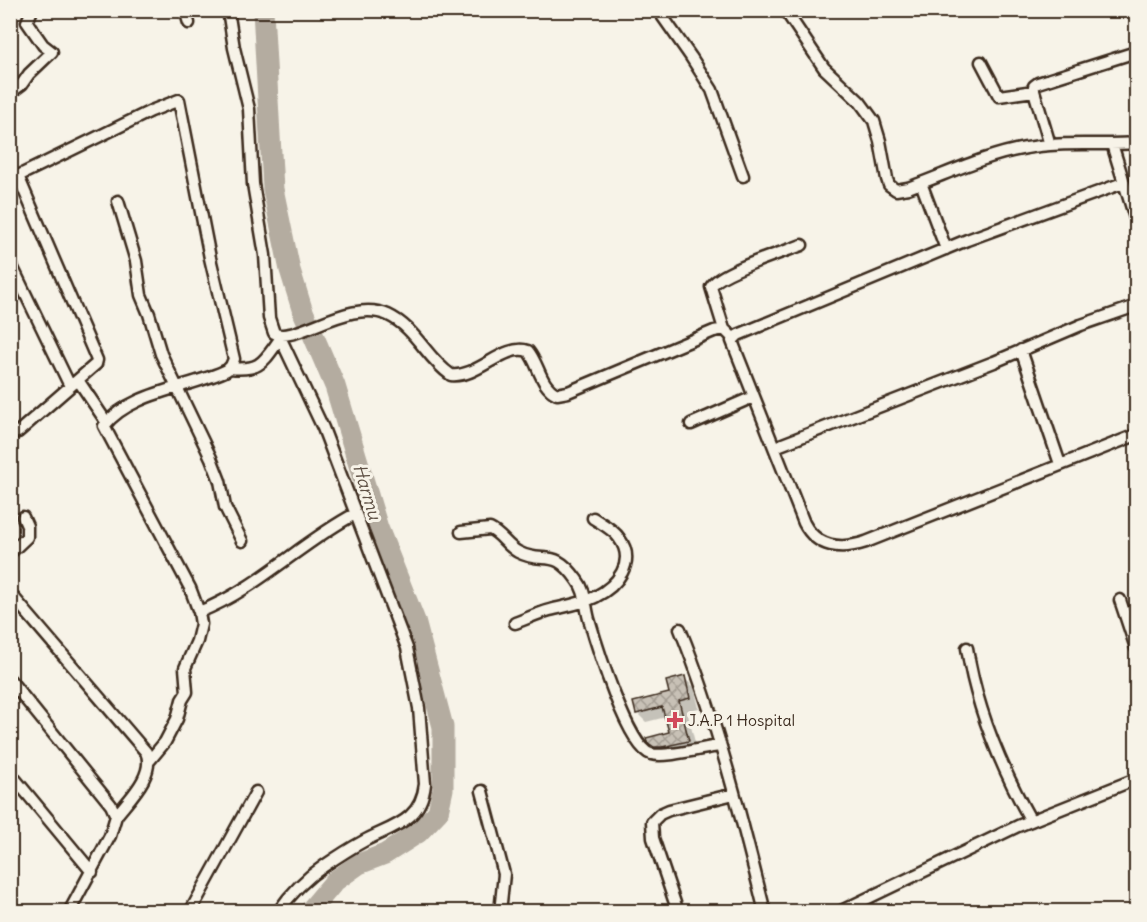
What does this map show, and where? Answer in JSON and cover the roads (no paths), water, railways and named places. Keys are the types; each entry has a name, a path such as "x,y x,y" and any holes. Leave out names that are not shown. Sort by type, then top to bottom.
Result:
{"street":[{"path":"10,93 24,82 30,72 52,51 44,45 27,21 32,10"},
{"path":"185,10 189,23"},
{"path":"228,10 234,48 249,109 253,184 266,263 269,318 274,333 279,337 313,405 407,648 422,733 425,784 424,796 407,819 394,829 356,846 309,877 293,892 278,912"},
{"path":"658,10 712,90 743,176"},
{"path":"785,10 824,68 860,102 874,121 889,185 896,190 1006,152 1050,145 1137,143"},
{"path":"1050,145 1034,86 1137,52"},
{"path":"981,62 999,96 1034,91"},
{"path":"10,434 18,432 96,364 97,360 14,177 179,100 210,258 233,354 233,363 230,368"},
{"path":"1112,144 1137,220"},
{"path":"921,183 946,249"},
{"path":"733,338 946,249 1123,183"},
{"path":"118,201 136,261 141,295 150,314 161,354 211,458 220,482 225,507 242,541"},
{"path":"801,244 714,281 711,287 724,330 733,338 733,346 808,532 825,544 836,547 857,545 883,536 1137,435"},
{"path":"10,262 74,383 107,423"},
{"path":"775,447 1081,325 1137,306"},
{"path":"69,912 110,836 116,816 146,775 150,760 165,742 177,719 182,700 187,692 185,668 199,633 200,612 190,588 105,430 104,426 107,423 134,404 207,379 230,368 241,369 261,364 279,337 293,334 333,317 374,310 387,315 409,329 436,362 451,375 465,375 509,352 523,349 528,351 533,356 547,386 557,394 568,392 714,331 724,330"},
{"path":"1021,350 1060,464"},
{"path":"691,424 753,397"},
{"path":"200,612 240,592 325,532 355,514"},
{"path":"10,553 27,537 27,526 23,517"},
{"path":"515,623 548,610 585,601 611,586 623,572 627,561 623,545 613,531 593,518"},
{"path":"461,532 490,529 521,554 554,558 569,569 582,586 593,634 621,711 629,730 643,749 658,755 720,746"},
{"path":"10,593 132,734 150,760"},
{"path":"1120,600 1136,642"},
{"path":"680,629 698,675 720,746 765,912"},
{"path":"966,648 980,701 1006,773 1031,821"},
{"path":"10,680 111,804 116,816"},
{"path":"10,774 92,872"},
{"path":"839,912 1031,821 1137,779"},
{"path":"482,791 504,874 500,912"},
{"path":"190,912 256,792"},
{"path":"678,912 653,838 652,822 660,813 734,794"}],"waterway":[{"name":"Harmu","path":"263,10 273,189 290,270 302,309 335,386 378,528 415,621 443,727 443,789 438,812 418,833 385,854 359,864 335,881 309,912"}],"place":[{"name":"J.A.P 1 Hospital","path":"675,720"}]}
